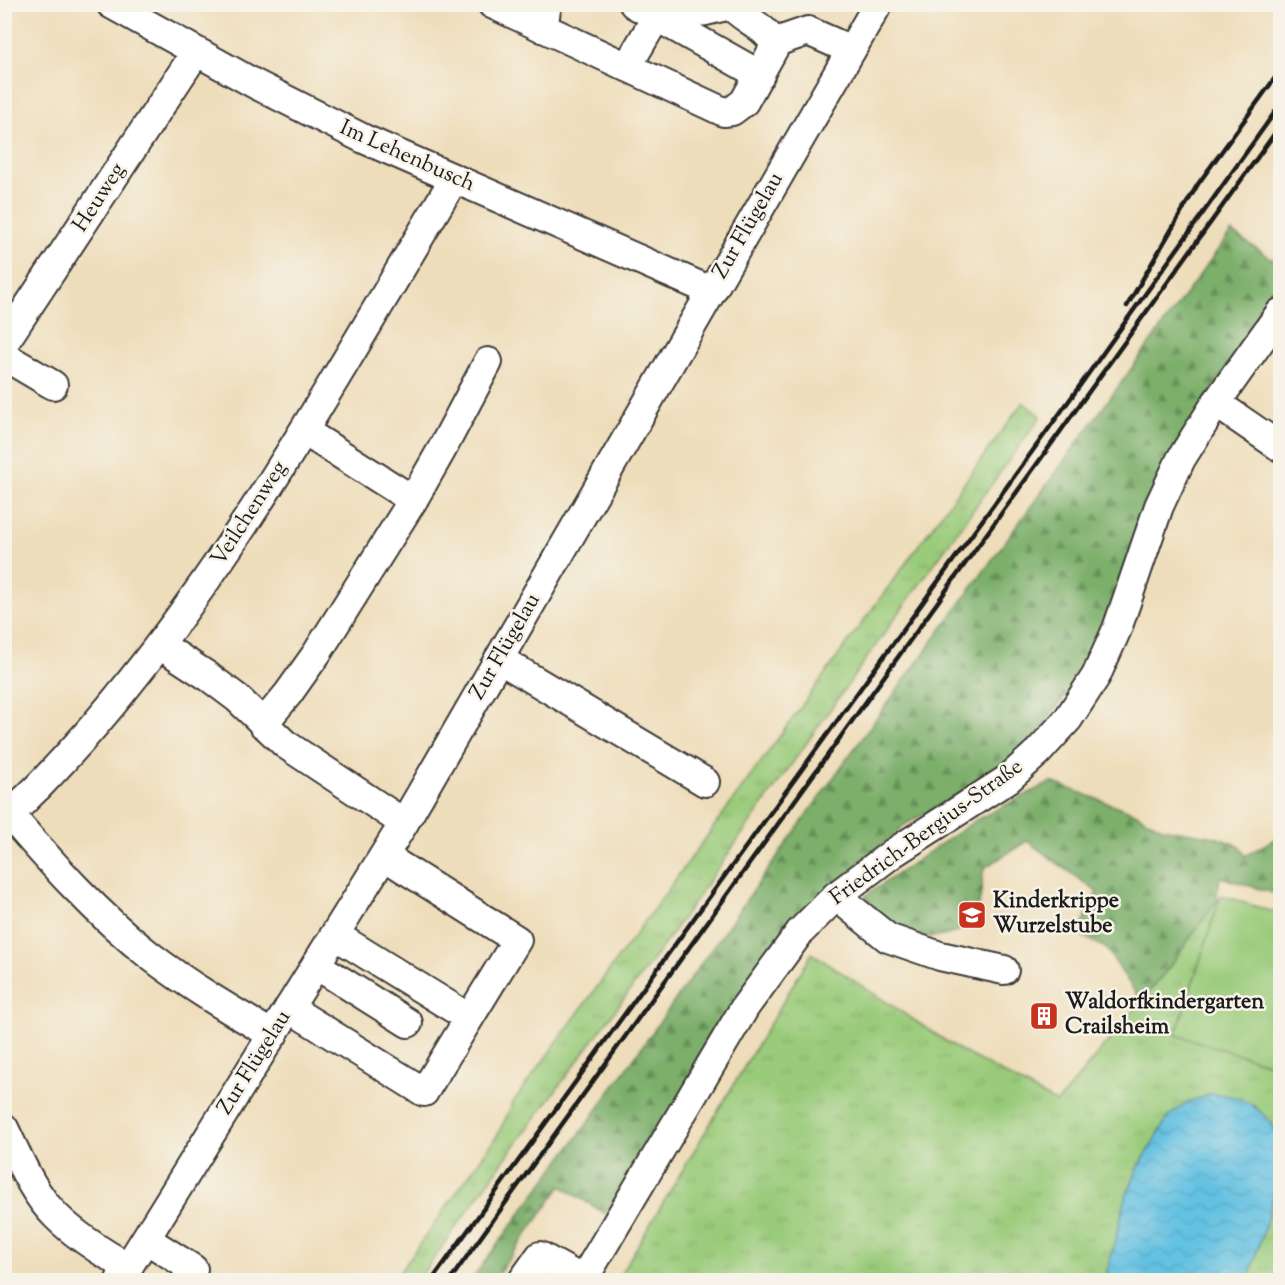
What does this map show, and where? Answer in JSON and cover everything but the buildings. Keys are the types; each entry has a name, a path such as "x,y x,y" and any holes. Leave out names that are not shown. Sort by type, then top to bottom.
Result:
{"street":[{"name":"Im Lehenbusch","path":"111,4 196,52 364,139 711,291"},
{"path":"492,4 545,16 627,67 724,112 732,111 744,102 772,53 773,43 767,32 737,13 730,5 706,11 652,9"},
{"name":"Zur Flügelau","path":"124,1274 404,823 878,4"},
{"path":"627,67 652,9"},
{"path":"652,9 760,75"},
{"path":"773,43 808,31 851,50"},
{"name":"Heuweg","path":"4,342 196,52"},
{"name":"Veilchenweg","path":"7,817 69,755 160,645 208,579 304,431 454,179"},
{"name":"Friedrich-Bergius-Straße","path":"583,1280 746,1007 771,969 800,933 836,896 893,853 1008,779 1038,752 1068,718 1096,676 1117,629 1159,506 1181,459 1216,402 1281,313"},
{"path":"4,356 52,385"},
{"path":"263,724 288,694 317,652 413,500 488,362"},
{"path":"1216,402 1281,447"},
{"path":"304,431 413,500"},
{"path":"160,645 237,698 285,744 404,823"},
{"path":"499,659 705,782"},
{"path":"7,817 70,883 148,954 192,987 273,1035"},
{"path":"289,1008 424,1092 518,940 384,856"},
{"path":"836,896 888,938 940,956 1004,970"},
{"path":"335,935 469,1018"},
{"path":"316,965 408,1023"},
{"path":"4,1128 23,1168 40,1196 56,1216 100,1251 124,1274"},
{"path":"146,1239 193,1269 186,1281"},
{"path":"523,1281 540,1256 583,1280"}],"green space":[{"path":"1231,232 1280,264 1280,297 1206,398 1125,582 1081,674 1044,725 1006,768 906,824 831,887 609,1216 561,1186 494,1280 471,1280 587,1124 846,760"},
{"path":"1023,402 1041,416 660,950 418,1280 394,1280 497,1136 514,1101"},
{"path":"1051,782 1133,812 1162,828 1216,837 1240,846 1245,856 1280,836 1280,895 1220,877 1216,902 1167,970 1141,1001 1106,948 1078,934 1097,892 1027,841 984,868 976,914 959,930 948,935 923,936 899,930 886,921 865,896 976,820"},
{"path":"1221,895 1176,1034 1280,1067 1280,1146 1273,1126 1256,1107 1234,1097 1211,1094 1168,1118 1138,1168 1127,1194 1105,1280 617,1280 812,953 958,1049 1057,1103 1167,970"},
{"path":"1221,895 1280,914 1280,1067 1176,1035"},
{"path":"1280,1158 1280,1273 1278,1280 1248,1280 1276,1188"}],"water":[{"path":"1211,1094 1234,1097 1257,1109 1274,1129 1280,1145 1274,1192 1248,1280 1105,1280 1127,1194 1138,1168 1168,1117 1186,1103"}],"railway":[{"path":"1127,306 1198,184 1280,71"},
{"path":"432,1280 1076,391 1280,105"},
{"path":"450,1280 1280,126"}],"place":[{"name":"Kinderkrippe Wurzelstube","path":"972,915"},
{"name":"Waldorfkindergarten Crailsheim","path":"1044,1016"}]}
